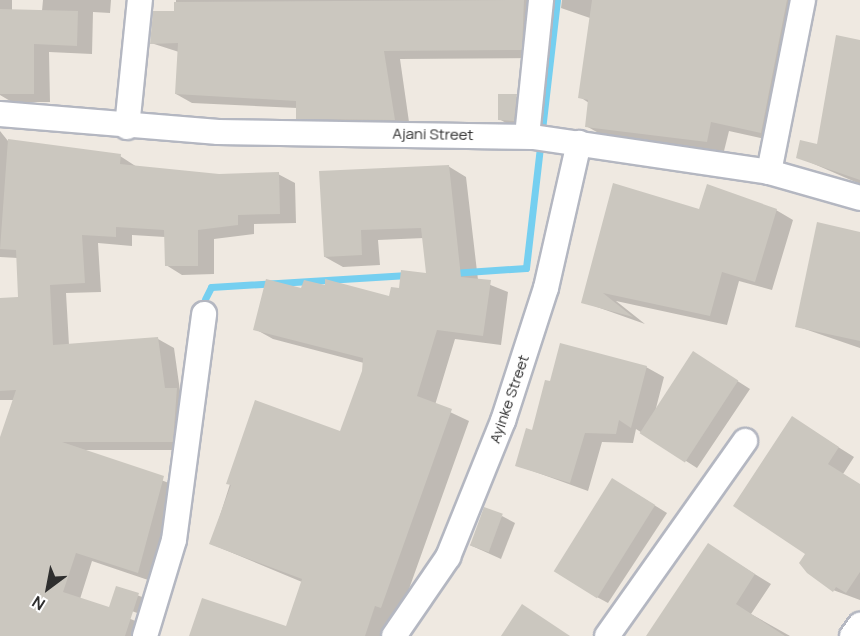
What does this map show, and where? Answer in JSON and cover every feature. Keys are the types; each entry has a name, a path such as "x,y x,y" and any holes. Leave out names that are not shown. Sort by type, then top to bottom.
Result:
{"street":[{"path":"127,127 140,0"},
{"path":"537,138 541,0"},
{"path":"768,172 803,0"},
{"name":"Ajani Street","path":"0,114 127,127 537,138 768,172 860,198"},
{"name":"Ayinke Street","path":"394,636 448,557 503,421 546,288 579,143"},
{"path":"145,636 174,540 204,314"},
{"path":"607,636 745,441"},
{"path":"852,636 860,625"}],"building":[{"path":"524,0 522,50 384,51 395,120 296,119 296,101 175,94 178,43 150,44 153,11 174,11 174,2"},
{"path":"592,0 787,0 761,133 711,122 707,142 585,127 588,100 578,98"},
{"path":"0,9 78,11 77,46 34,44 34,94 0,94"},
{"path":"836,35 860,40 860,180 796,158 800,140 817,144"},
{"path":"498,94 517,94 514,121 498,120"},
{"path":"8,139 121,154 120,164 219,174 279,172 280,214 238,215 238,225 198,230 198,266 165,266 164,230 116,227 116,237 82,235 85,283 50,285 53,345 158,337 165,388 177,388 173,442 62,442 164,476 138,573 76,553 63,592 109,607 116,586 139,593 125,636 0,636 0,437 16,390 0,391 0,298 18,297 16,250 0,249"},
{"path":"449,165 461,277 491,280 483,336 437,330 417,396 452,409 381,608 375,606 365,636 189,636 202,598 286,626 302,579 209,544 231,485 226,484 255,400 340,431 362,371 363,358 253,330 266,279 301,288 304,280 325,285 325,279 389,296 391,287 399,288 401,270 426,273 421,228 361,230 362,255 324,257 319,171"},
{"path":"613,183 699,209 707,184 777,209 755,282 722,272 710,316 603,293 633,317 581,303"},
{"path":"817,222 860,232 860,341 795,327"},
{"path":"560,343 647,366 631,428 619,420 616,434 585,433 570,483 515,466 526,428 532,430 545,380 550,381"},
{"path":"693,351 738,380 685,463 640,433"},
{"path":"792,416 839,447 828,464 860,484 860,572 846,593 836,587 833,592 807,573 799,563 805,554 733,506"},
{"path":"612,478 655,505 597,598 554,571"},
{"path":"484,507 503,514 489,552 470,546"},
{"path":"708,543 755,574 736,604 785,636 646,636"},
{"path":"522,604 570,636 501,636"}],"waterway":[{"path":"452,273 526,268 557,0"},
{"path":"205,299 211,287 408,275"}]}
